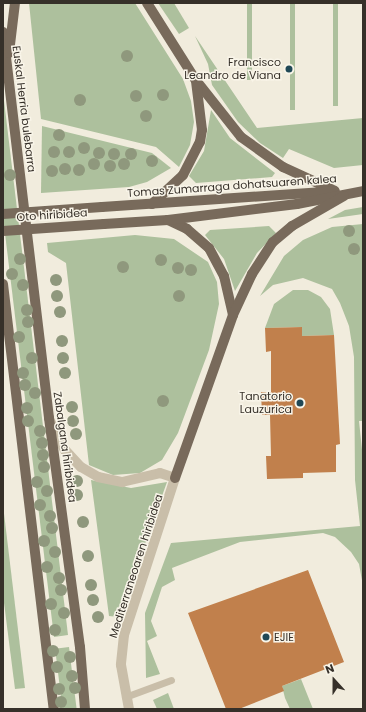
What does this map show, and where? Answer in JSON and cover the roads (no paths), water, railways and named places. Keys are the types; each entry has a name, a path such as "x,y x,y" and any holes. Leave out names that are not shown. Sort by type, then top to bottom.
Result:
{"main road":[{"path":"7,70 15,3"},
{"path":"147,3 196,79 252,147 283,167 340,194"},
{"name":"Euskal Herria bulebarra","path":"3,32 22,188"},
{"path":"152,204 183,176 200,142 202,130 196,79"},
{"name":"Zabalgana hiribidea","path":"22,188 48,418 80,647 85,709"},
{"name":"Tomas Zumarraga dohatsuaren kalea","path":"104,224 168,220 363,190"},
{"path":"175,478 233,315 252,274 273,242 292,226 340,194"},
{"name":"Tomas Zumarraga dohatsuaren kalea","path":"102,207 340,194"},
{"name":"Oto hiribidea","path":"3,214 102,207"},
{"path":"168,220 187,229 209,248 224,276 233,315"},
{"name":"Oto hiribidea","path":"3,231 104,224"},
{"path":"3,284 54,709"}],"street":[{"path":"48,418 65,450 81,467 98,476 122,482 160,473 175,478"},
{"name":"Mediterraneoaren hiribidea","path":"129,709 125,697 121,665 124,635 175,478"}],"lane":[{"path":"125,697 171,680"}],"place":[{"name":"Francisco Leandro de Viana","path":"289,69"},
{"name":"Tanatorio Lauzurica","path":"300,403"},
{"name":"EJIE","path":"266,637"}]}
